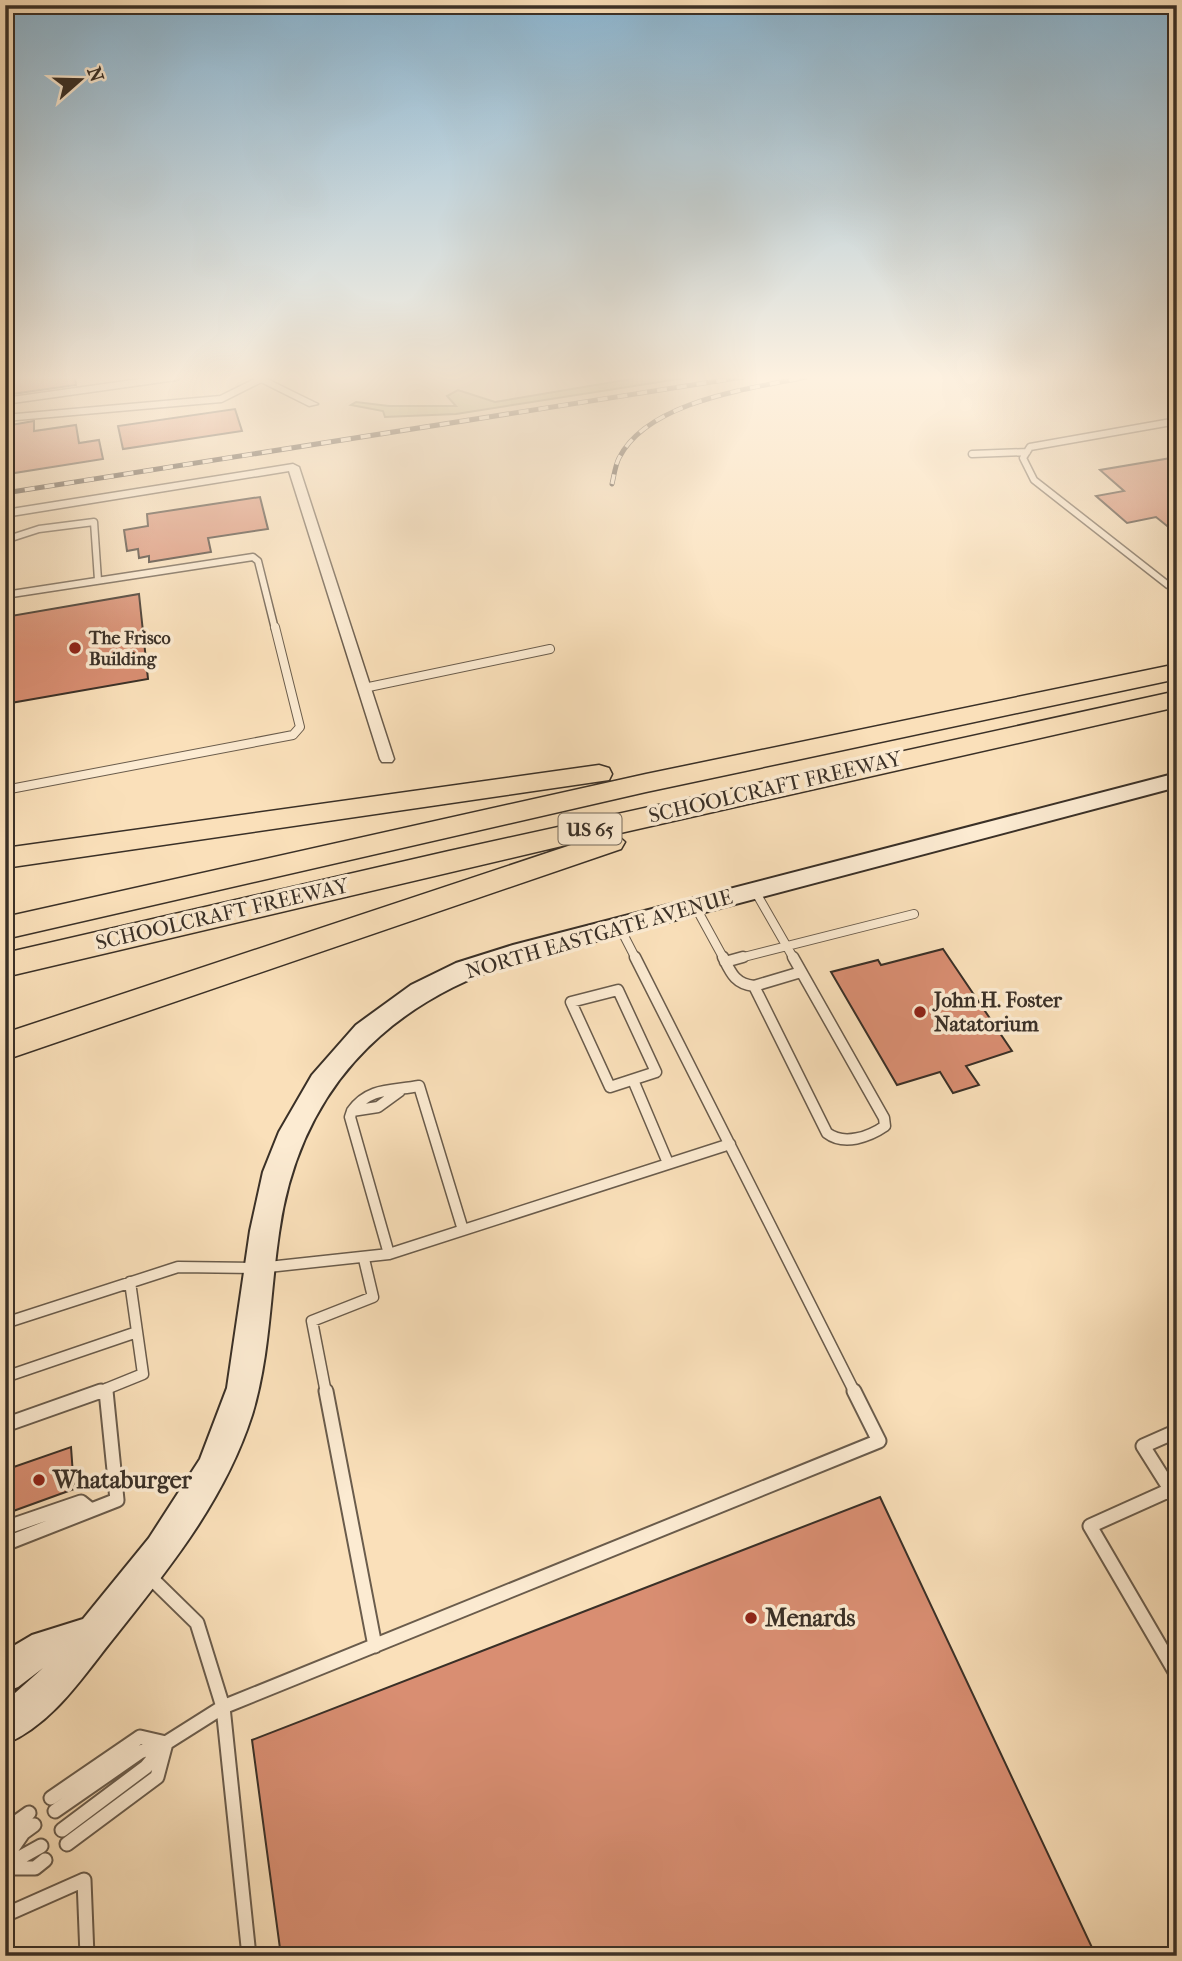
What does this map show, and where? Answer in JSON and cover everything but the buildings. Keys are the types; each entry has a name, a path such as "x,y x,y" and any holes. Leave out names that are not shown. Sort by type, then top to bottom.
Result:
{"highway":[{"name":"SCHOOLCRAFT FREEWAY","path":"5,928 925,723 1177,671"},
{"name":"SCHOOLCRAFT FREEWAY","path":"5,965 449,860 1177,699"},
{"path":"5,858 609,772 873,724 925,723"},
{"path":"5,1047 635,835 962,745"}],"street":[{"path":"5,514 284,469"},
{"path":"293,469 387,759"},
{"name":"NORTH EASTGATE AVENUE","path":"5,1725 61,1679 145,1572 199,1497 235,1415 253,1341 269,1204 283,1151 310,1099 341,1054 379,1020 421,991 466,970 619,926 1177,780"},
{"path":"14,1664 94,1634"}],"lane":[{"path":"1028,469 1034,480 1168,585 1177,588"},
{"path":"5,540 39,529 94,522 98,580"},
{"path":"5,595 253,557 258,561 300,727 293,735 5,790"},
{"path":"364,688 550,649"},
{"path":"754,986 832,1140 842,1141 879,1131 885,1126 884,1118 755,891"},
{"path":"695,906 735,980 742,985 754,986 801,972"},
{"path":"725,962 914,914"},
{"path":"53,1804 140,1752 166,1743 223,1707 879,1441 619,926"},
{"path":"618,990 656,1072 632,1080 610,1087 571,1002 618,990"},
{"path":"632,1080 668,1163"},
{"path":"389,1254 350,1122 359,1098 382,1088 400,1091 419,1086 463,1230"},
{"path":"352,1111 367,1111 387,1104 400,1091"},
{"path":"5,1323 178,1267 260,1268 364,1259 389,1254 730,1144"},
{"path":"364,1259 373,1297 312,1321 375,1646"},
{"path":"5,1425 143,1374 130,1282"},
{"path":"5,1377 137,1332"},
{"path":"5,1544 117,1500 106,1389"},
{"path":"1177,1431 1143,1446 1173,1495 1090,1526 1177,1675"},
{"path":"5,1528 81,1502 91,1510"},
{"path":"145,1572 197,1623 223,1707 249,1956"},
{"path":"65,1837 157,1777 166,1743"},
{"path":"5,1850 15,1823 31,1819 5,1859"},
{"path":"5,1867 35,1868 43,1853"},
{"path":"5,1915 84,1880 87,1956"}],"railway":[{"path":"5,493 161,469"},
{"path":"612,484 616,469"}],"place":[{"name":"The Frisco Building","path":"75,648"},
{"name":"John H. Foster Natatorium","path":"920,1012"},
{"name":"Whataburger","path":"39,1480"},
{"name":"Menards","path":"751,1618"}]}
